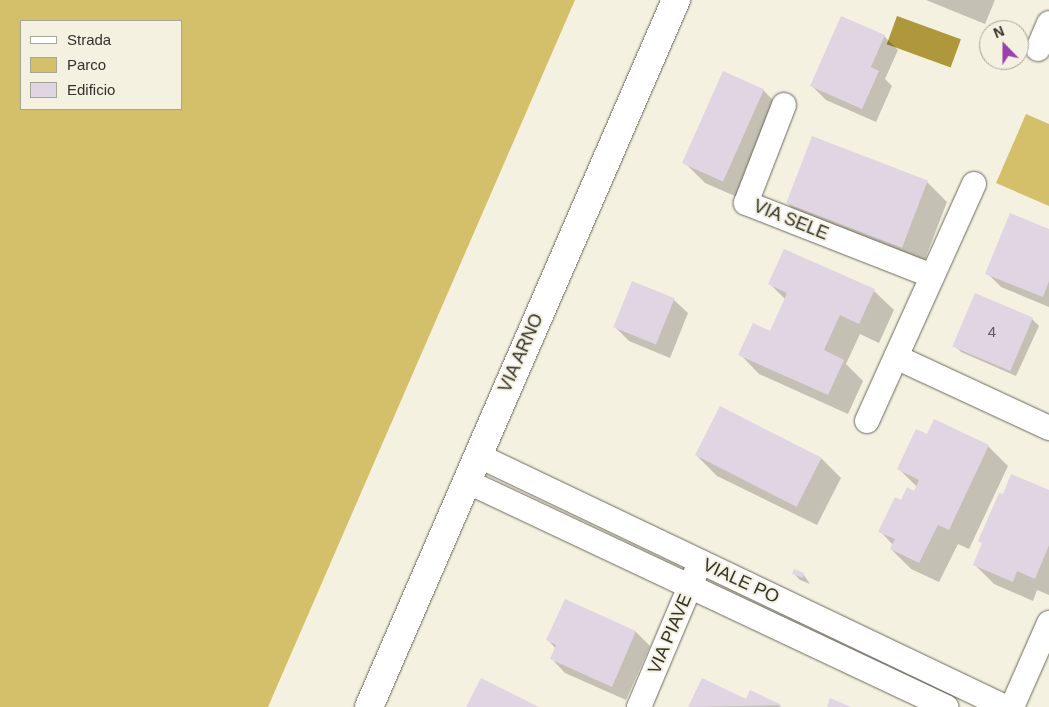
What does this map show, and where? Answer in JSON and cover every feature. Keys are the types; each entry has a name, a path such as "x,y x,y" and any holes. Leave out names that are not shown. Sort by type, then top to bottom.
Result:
{"street":[{"name":"VIA ARNO","path":"369,707 676,0"},
{"path":"1038,49 1049,23"},
{"name":"VIA SELE","path":"784,105 746,202 932,276"},
{"path":"867,421 974,184"},
{"path":"896,357 1049,428"},
{"name":"VIALE PO","path":"477,455 1005,707"},
{"name":"VIALE PO","path":"466,481 946,707"},
{"name":"VIA PIAVE","path":"639,707 701,562"},
{"path":"1012,707 1049,623"}],"green space":[{"path":"0,0 575,0 268,707 0,707"},
{"path":"1026,114 1049,124 1049,206 996,183"}],"shaded area":[{"path":"897,16 961,39 951,67 887,44"}],"building":[{"path":"841,16 885,35 871,67 879,71 862,109 810,86"},
{"path":"723,71 764,89 723,182 682,163"},
{"path":"812,136 928,180 902,248 786,203"},
{"path":"1010,213 1049,229 1049,281 1043,297 985,274"},
{"path":"784,249 875,289 859,324 840,315 824,350 844,360 828,395 738,355 753,323 770,331 787,293 768,284"},
{"path":"632,281 675,298 656,345 613,327"},
{"path":"975,293 1033,318 1010,371 952,346"},
{"path":"720,406 822,458 797,507 695,455"},
{"path":"934,419 989,445 949,530 938,525 919,563 890,549 895,539 878,532 895,497 901,500 907,487 914,491 919,480 897,469 916,429 927,434"},
{"path":"1011,474 1049,490 1049,545 1035,579 1017,571 1013,582 973,565 982,543 978,541 999,493 1003,494"},
{"path":"794,569 804,573 803,578 792,574"},
{"path":"565,599 636,631 612,687 550,659 556,645 546,640"},
{"path":"481,678 539,707 466,707"},
{"path":"702,678 746,699 750,690 782,705 688,707"},
{"path":"830,698 851,707 827,707"}]}
